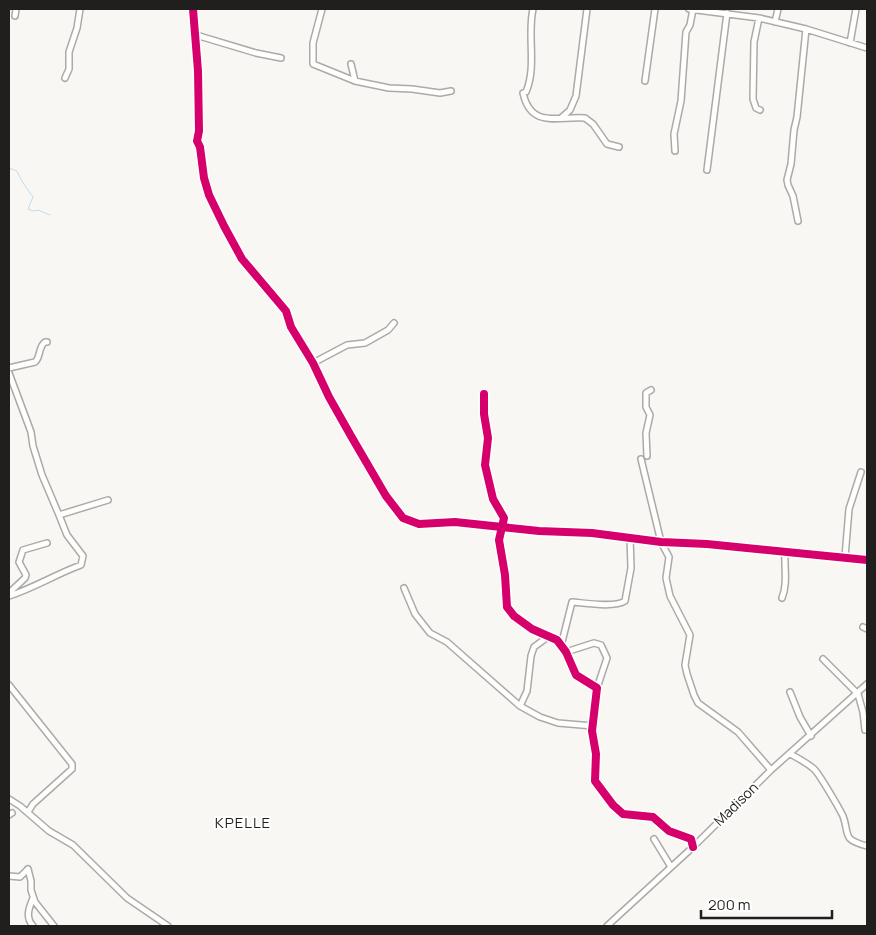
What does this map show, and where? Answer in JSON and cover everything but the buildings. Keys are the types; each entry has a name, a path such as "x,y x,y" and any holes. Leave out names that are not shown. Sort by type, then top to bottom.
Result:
{"street":[{"path":"15,16 16,9"},
{"path":"65,78 69,70 69,52 77,28 80,9"},
{"path":"193,9 198,71 199,131 197,141 200,147 204,178 210,195 242,259 286,311 291,326 377,482 403,518 419,524 455,522 501,528 592,533 661,542 707,544 867,560"},
{"path":"322,9 313,43 313,64 355,81 389,88 440,93 451,91"},
{"path":"533,9 530,23 531,78 526,92 523,93 526,106 532,113 551,119 585,118 593,124 607,144 619,147"},
{"path":"561,118 570,110 576,96 588,9"},
{"path":"645,81 655,9"},
{"path":"675,151 674,134 681,101 686,32 690,25 691,9 727,14 737,12 806,29 867,48"},
{"path":"775,22 778,9"},
{"path":"850,43 856,9"},
{"path":"707,170 727,14"},
{"path":"759,18 754,42 753,99 756,108 760,110"},
{"path":"798,221 793,196 787,180 791,164 806,29"},
{"path":"196,35 281,58"},
{"path":"351,64 355,81"},
{"path":"313,363 347,345 365,343 388,330 394,324"},
{"path":"9,368 34,362 38,357 41,345 48,342"},
{"path":"9,373 32,432 33,446 42,474 67,534 83,556 83,561 80,565 28,589 9,594"},
{"path":"647,456 646,433 650,415 646,407 646,393 651,390"},
{"path":"484,394 484,414 488,438 485,465 493,500 504,518 499,540 505,574 507,607 514,616 532,629 556,640 566,652 576,675 597,688"},
{"path":"641,459 661,542 670,557 666,578 670,596 690,635 685,665 698,703 738,732 772,770"},
{"path":"845,557 848,509 861,472"},
{"path":"59,515 108,500"},
{"path":"561,646 572,602 606,604 625,601 631,568 630,537"},
{"path":"9,594 26,575 19,562 23,550 47,543"},
{"path":"782,598 786,588 784,570 785,551"},
{"path":"404,588 415,614 430,634 447,642 520,706 540,717 558,723 594,726"},
{"path":"520,706 527,690 531,656 534,647 549,636"},
{"path":"566,652 594,643 601,645 607,658 597,688 594,726 595,781 613,805 623,814 655,819 669,830 691,839 693,847"},
{"path":"823,658 858,694 864,712 865,730"},
{"name":"Madison","path":"607,926 693,847 772,770 867,684"},
{"path":"9,685 72,764 72,769 33,804 28,812"},
{"path":"790,692 800,717 811,736"},
{"path":"790,754 814,769 843,816 846,834 855,843 867,846"},
{"path":"9,799 73,845 127,898 168,926"},
{"path":"654,839 671,867"},
{"path":"9,876 20,877 28,869 31,881 30,890 33,898 42,913 54,926"},
{"path":"33,898 28,910 29,920 33,926"}],"waterway":[{"path":"9,168 17,171 22,182 33,197 28,209 38,210 50,215"}],"cycle path":[{"path":"193,9 198,71 199,131 197,141 200,147 204,178 209,195 242,259 286,311 291,327 313,363 329,397 351,436 386,496 403,518 419,524 455,522 539,531 592,533 661,542 707,544 867,560"},
{"path":"484,394 484,414 488,438 485,465 493,499 504,518 499,540 505,575 507,607 514,616 532,629 557,640 566,652 576,675 597,688 592,731 596,754 595,781 613,805 623,814 653,817 669,831 691,839 693,847"}],"district":[{"name":"KPELLE","path":"243,823"}]}
